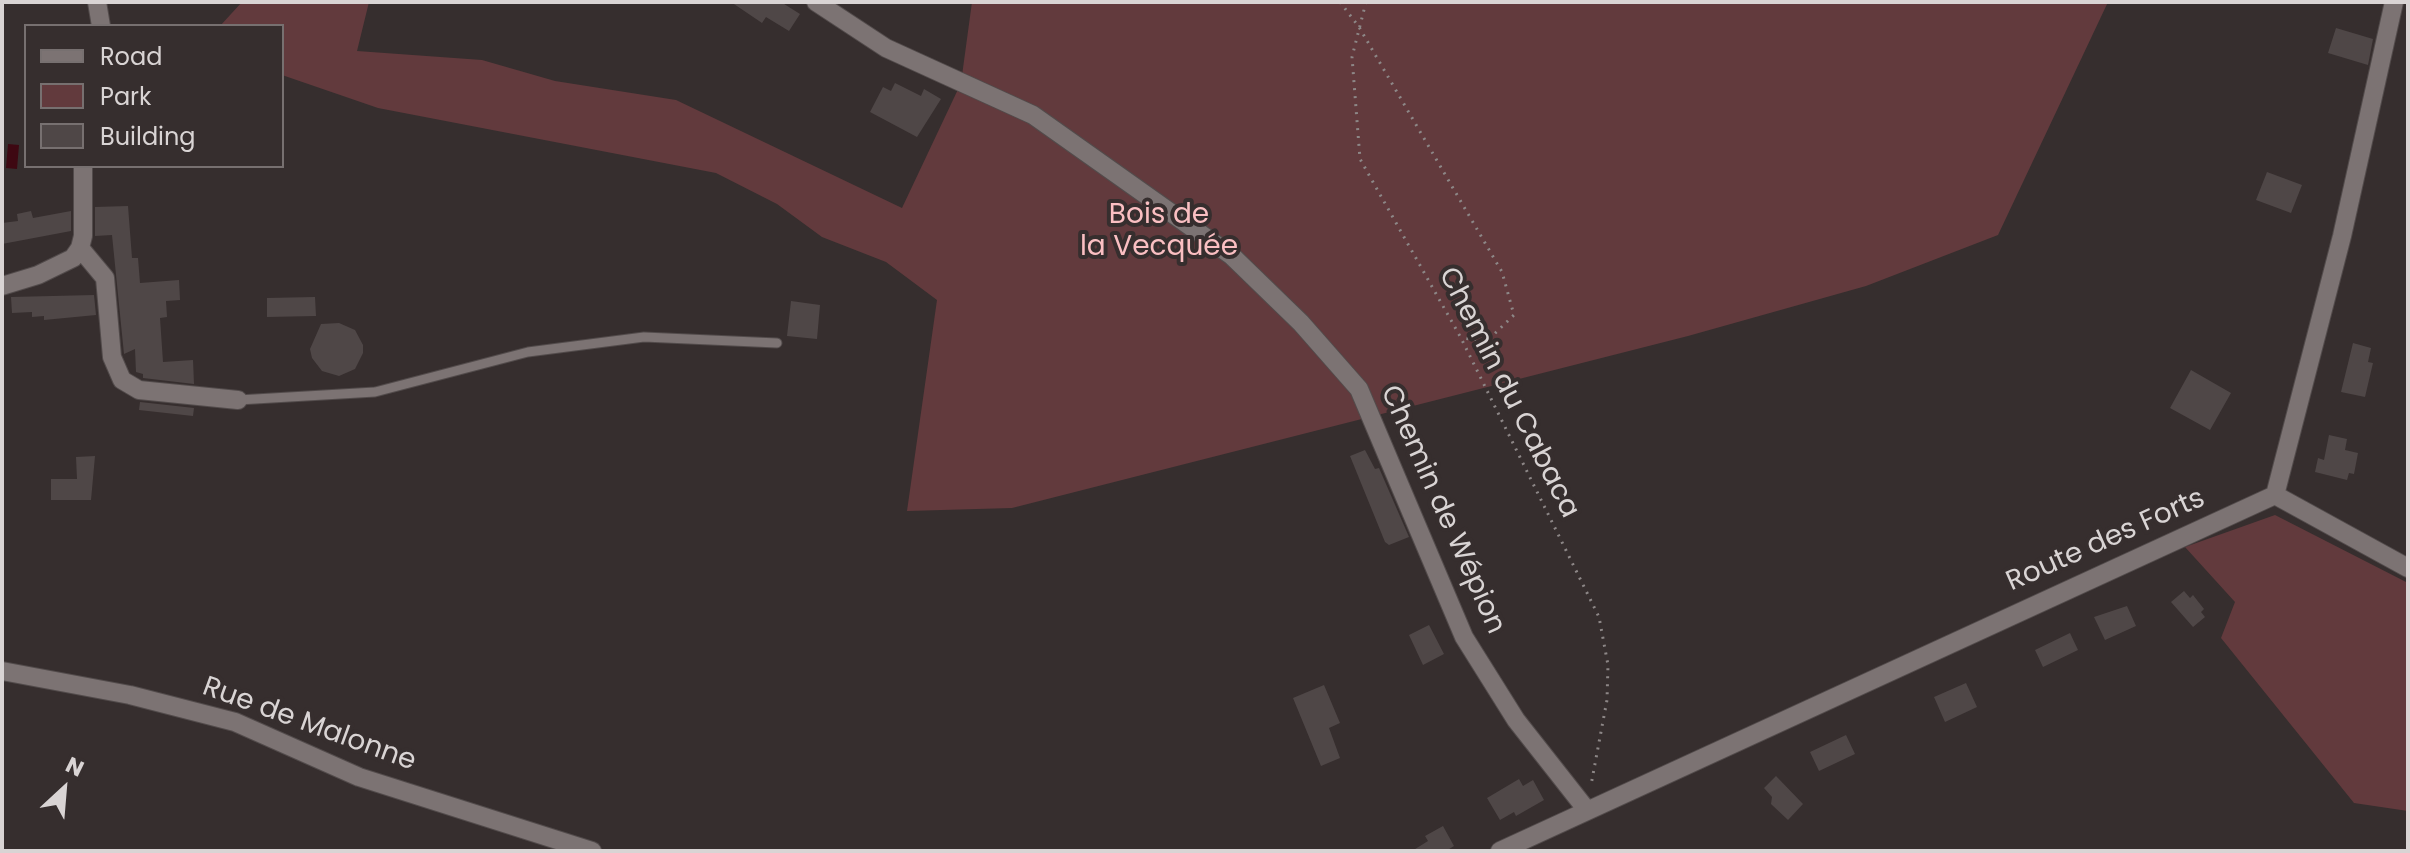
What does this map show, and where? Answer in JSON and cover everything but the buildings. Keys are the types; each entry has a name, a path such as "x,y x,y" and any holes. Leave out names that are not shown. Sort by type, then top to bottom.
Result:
{"street":[{"path":"97,2 101,24"},
{"name":"Chemin de Wépion","path":"816,2 886,48 1033,115 1232,256 1301,323 1359,389 1464,637 1516,720 1586,809"},
{"path":"2394,2 2342,236 2275,495 2408,568"},
{"path":"2,286 61,264 73,258 80,248 83,236 83,168"},
{"path":"80,248 105,278 112,357 122,380 139,390 238,400"},
{"name":"Route des Forts","path":"1500,851 2275,495"},
{"name":"Rue de Malonne","path":"2,671 130,695 235,722 359,777 592,851"}],"lane":[{"path":"238,400 375,392 528,352 644,337 777,343"}],"path":[{"path":"1340,2 1359,27 1502,272 1514,315 1487,341 1461,338"},
{"name":"Chemin du Cabaca","path":"1366,2 1352,57 1360,159 1461,338 1599,617 1608,665 1607,700 1586,809"}],"green space":[{"name":"Bois de la Vecquée","path":"242,2 369,2 357,51 482,60 555,81 676,100 902,208 961,83 972,2 2108,2 1998,235 1866,286 1688,336 1012,508 907,511 937,300 886,262 822,237 777,204 716,173 378,108 284,76 284,24 222,24"},
{"path":"2275,515 2408,583 2408,811 2354,803 2221,638 2235,602 2185,547"}],"shaded area":[{"path":"8,144 19,145 17,169 6,168"}]}
